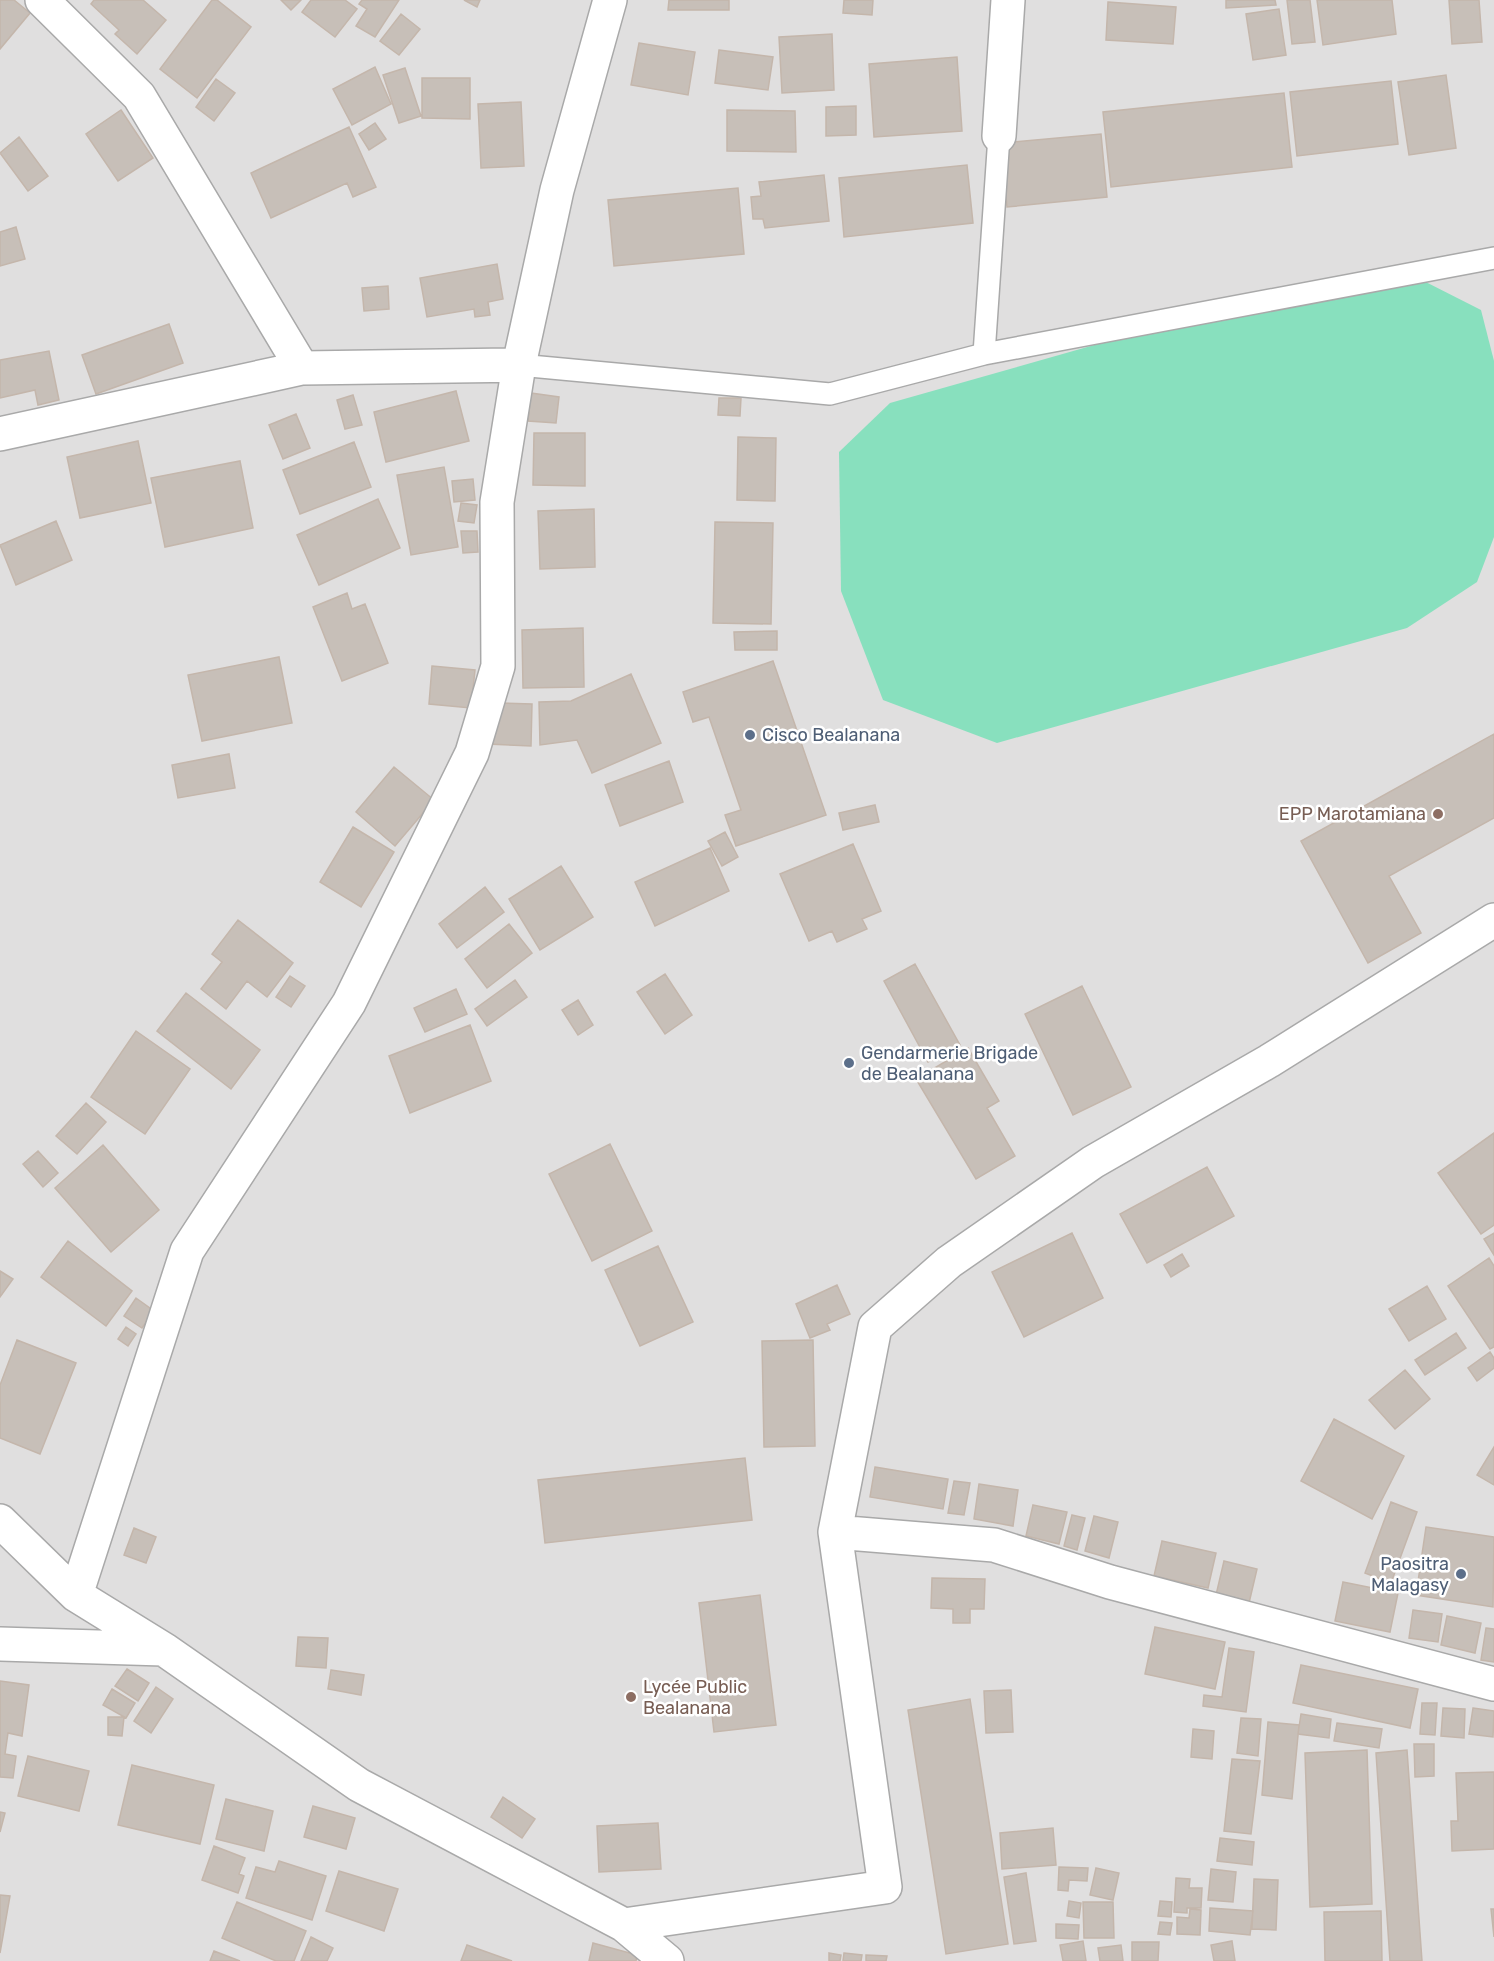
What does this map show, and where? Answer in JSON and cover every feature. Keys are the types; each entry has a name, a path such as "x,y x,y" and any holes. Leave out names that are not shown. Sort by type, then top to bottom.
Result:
{"street":[{"path":"42,0 139,96 302,368"},
{"path":"76,1595 187,1251 349,1003 472,753 498,666 497,502 519,365 557,190 610,0"},
{"path":"999,136 1008,0"},
{"path":"0,434 302,368 519,365"},
{"path":"624,1925 885,1887 836,1532 875,1327 949,1262 1093,1162 1269,1061 1494,920"},
{"path":"0,1521 76,1595 165,1650 359,1785 624,1925 667,1961"},
{"path":"836,1532 994,1545 1110,1582 1494,1684"},
{"path":"0,1644 165,1650"}],"lane":[{"path":"984,354 999,136"},
{"path":"519,365 830,394 984,354 1494,258"}],"shaded area":[{"path":"0,0 1494,0 1494,1961 0,1961"}],"green space":[{"path":"1406,272 1481,310 1494,361 1494,537 1477,582 1407,628 997,743 883,700 841,591 839,452 890,403 1337,276"}],"building":[{"path":"0,0 14,0 30,13 0,49"},
{"path":"94,0 143,0 166,20 137,54 115,34 119,30 91,4"},
{"path":"212,0 217,0 251,27 197,98 160,69"},
{"path":"281,0 301,0 291,10"},
{"path":"311,0 345,0 357,9 335,37 302,12"},
{"path":"362,0 399,0 375,37 356,26 367,9 359,4"},
{"path":"464,0 480,0 477,7"},
{"path":"669,0 729,0 729,10 668,10"},
{"path":"844,0 873,0 872,15 843,13"},
{"path":"1226,0 1275,0 1276,5 1226,8"},
{"path":"1287,0 1310,0 1315,42 1292,44"},
{"path":"1317,0 1392,0 1396,34 1323,45"},
{"path":"1449,0 1479,0 1482,42 1452,44"},
{"path":"1108,2 1176,7 1173,44 1106,40"},
{"path":"1279,9 1286,55 1253,60 1246,14"},
{"path":"401,14 420,29 399,55 380,41"},
{"path":"832,34 834,90 782,93 779,37"},
{"path":"639,43 695,52 688,95 631,85"},
{"path":"719,50 773,57 768,90 715,83"},
{"path":"957,57 962,131 874,137 869,64"},
{"path":"375,67 391,104 352,125 333,89"},
{"path":"405,68 421,116 399,123 383,75"},
{"path":"1446,75 1456,148 1409,155 1398,82"},
{"path":"422,78 470,78 470,119 422,118"},
{"path":"216,79 235,93 214,121 196,107"},
{"path":"1391,81 1398,144 1297,156 1290,92"},
{"path":"1284,93 1292,167 1111,187 1103,112"},
{"path":"521,102 524,166 481,168 478,104"},
{"path":"856,106 856,135 826,136 826,107"},
{"path":"121,110 153,158 118,181 86,134"},
{"path":"727,110 795,111 796,152 727,151"},
{"path":"375,123 386,139 369,150 359,134"},
{"path":"349,127 376,187 353,197 347,183 271,218 251,173"},
{"path":"1101,134 1107,197 1007,207 1001,143"},
{"path":"19,137 48,176 28,191 0,153"},
{"path":"967,165 973,223 844,237 839,178"},
{"path":"824,175 829,221 765,228 763,219 753,219 751,197 761,196 759,182"},
{"path":"738,188 744,254 614,266 608,200"},
{"path":"16,227 25,259 0,266 0,232"},
{"path":"497,264 503,299 488,302 490,315 475,317 474,309 427,317 420,278"},
{"path":"388,286 389,309 364,311 362,288"},
{"path":"169,324 183,363 96,394 82,355"},
{"path":"49,351 59,400 38,405 35,390 0,398 0,360"},
{"path":"456,391 469,441 386,462 374,412"},
{"path":"531,393 559,397 556,423 528,421"},
{"path":"353,395 362,425 345,429 337,400"},
{"path":"719,398 741,398 740,416 718,415"},
{"path":"296,414 310,448 283,459 269,425"},
{"path":"534,433 585,433 585,486 533,485"},
{"path":"738,437 776,438 775,501 737,500"},
{"path":"138,441 151,503 80,518 67,457"},
{"path":"354,442 371,487 300,514 283,470"},
{"path":"240,461 253,528 165,547 151,478"},
{"path":"444,467 458,547 411,555 397,475"},
{"path":"473,479 475,500 454,502 452,481"},
{"path":"378,499 400,548 319,585 297,535"},
{"path":"461,503 477,505 474,523 458,521"},
{"path":"594,509 595,567 540,569 538,511"},
{"path":"56,521 72,560 16,585 0,545"},
{"path":"715,522 773,523 771,624 713,623"},
{"path":"461,531 477,531 478,552 463,553"},
{"path":"347,593 352,609 365,604 388,663 342,681 313,607"},
{"path":"583,628 584,687 523,688 522,630"},
{"path":"777,631 777,650 735,650 734,632"},
{"path":"279,657 292,723 202,741 188,675"},
{"path":"773,661 826,815 736,846 725,815 741,810 709,717 693,722 683,692"},
{"path":"432,666 475,670 471,708 429,704"},
{"path":"631,674 661,743 592,773 577,740 540,745 539,702 571,701"},
{"path":"497,703 532,704 531,746 487,744"},
{"path":"1494,734 1494,818 1389,876 1421,933 1368,963 1301,841"},
{"path":"229,754 235,788 178,798 172,765"},
{"path":"669,761 683,802 620,826 605,785"},
{"path":"394,767 434,800 395,846 356,812"},
{"path":"875,805 879,822 843,830 839,813"},
{"path":"353,827 394,852 361,907 320,882"},
{"path":"725,832 738,857 722,866 708,841"},
{"path":"853,844 881,911 862,919 867,929 837,942 832,931 809,941 780,874"},
{"path":"710,848 729,891 655,926 635,882"},
{"path":"561,866 593,917 540,950 509,899"},
{"path":"485,887 504,912 457,948 439,924"},
{"path":"238,920 293,963 267,997 247,981 226,1009 201,989 222,962 212,954"},
{"path":"509,924 532,953 487,988 465,959"},
{"path":"915,964 960,1045 928,1062 884,981"},
{"path":"665,974 692,1015 665,1034 637,992"},
{"path":"290,976 305,986 291,1007 276,997"},
{"path":"515,980 527,997 487,1026 475,1009"},
{"path":"1082,986 1131,1087 1073,1115 1025,1014"},
{"path":"456,989 467,1014 425,1032 414,1008"},
{"path":"186,993 260,1050 231,1089 157,1031"},
{"path":"578,1000 593,1025 578,1035 562,1010"},
{"path":"470,1025 491,1081 410,1113 389,1056"},
{"path":"136,1031 190,1069 145,1134 91,1097"},
{"path":"968,1048 999,1101 987,1108 1015,1156 976,1179 916,1079"},
{"path":"86,1103 106,1122 77,1154 56,1136"},
{"path":"1494,1133 1494,1225 1481,1234 1438,1173"},
{"path":"610,1144 652,1231 592,1261 549,1174"},
{"path":"103,1145 159,1210 111,1252 55,1188"},
{"path":"38,1151 58,1173 43,1187 23,1164"},
{"path":"1207,1167 1234,1216 1147,1263 1120,1214"},
{"path":"1072,1233 1103,1298 1024,1337 992,1272"},
{"path":"1494,1233 1494,1255 1484,1239"},
{"path":"68,1241 132,1291 106,1326 41,1277"},
{"path":"658,1246 693,1322 640,1346 605,1270"},
{"path":"1182,1254 1189,1266 1171,1277 1164,1265"},
{"path":"1489,1258 1494,1266 1494,1347 1490,1349 1448,1286"},
{"path":"0,1271 13,1279 0,1297"},
{"path":"837,1285 850,1314 827,1324 830,1330 810,1338 796,1304"},
{"path":"1427,1286 1446,1319 1409,1341 1389,1309"},
{"path":"136,1298 154,1311 142,1328 124,1316"},
{"path":"126,1327 136,1334 128,1346 118,1339"},
{"path":"1456,1333 1466,1348 1425,1375 1415,1360"},
{"path":"17,1340 76,1363 40,1454 0,1438 0,1385"},
{"path":"813,1340 815,1446 764,1447 762,1341"},
{"path":"1490,1352 1494,1358 1494,1368 1477,1381 1468,1368"},
{"path":"1405,1370 1430,1399 1395,1429 1369,1400"},
{"path":"1334,1419 1404,1456 1372,1519 1301,1481"},
{"path":"1494,1447 1494,1485 1477,1475"},
{"path":"745,1458 752,1520 545,1543 538,1480"},
{"path":"875,1467 948,1479 943,1509 870,1497"},
{"path":"954,1481 970,1483 964,1515 948,1513"},
{"path":"979,1484 1018,1490 1013,1526 974,1519"},
{"path":"1391,1502 1417,1512 1391,1583 1365,1573"},
{"path":"1033,1505 1067,1512 1059,1544 1026,1536"},
{"path":"1072,1515 1085,1518 1077,1550 1064,1546"},
{"path":"1094,1516 1118,1522 1109,1558 1085,1551"},
{"path":"1426,1527 1494,1537 1493,1607 1416,1595"},
{"path":"134,1528 156,1537 146,1563 124,1555"},
{"path":"1162,1541 1216,1553 1208,1588 1154,1576"},
{"path":"1224,1561 1257,1569 1249,1603 1216,1595"},
{"path":"932,1578 985,1579 984,1609 970,1609 970,1623 953,1623 953,1609 931,1608"},
{"path":"1343,1582 1398,1593 1390,1632 1335,1621"},
{"path":"760,1595 776,1725 714,1732 699,1603"},
{"path":"1413,1610 1442,1614 1438,1642 1409,1638"},
{"path":"1447,1616 1481,1623 1475,1653 1441,1645"},
{"path":"1155,1627 1225,1642 1215,1689 1145,1674"},
{"path":"1486,1628 1494,1629 1494,1662 1481,1660"},
{"path":"298,1637 328,1638 326,1668 296,1666"},
{"path":"1229,1648 1254,1652 1246,1712 1203,1706 1204,1695 1222,1697"},
{"path":"1301,1665 1418,1689 1410,1728 1293,1703"},
{"path":"127,1669 149,1683 138,1701 115,1686"},
{"path":"331,1670 364,1675 361,1695 328,1689"},
{"path":"0,1681 29,1685 22,1736 8,1733 5,1754 16,1756 13,1778 0,1777"},
{"path":"156,1687 173,1699 151,1733 134,1721"},
{"path":"112,1689 135,1703 126,1718 103,1705"},
{"path":"1011,1690 1013,1732 986,1733 984,1691"},
{"path":"970,1699 1008,1944 946,1954 908,1710"},
{"path":"1422,1703 1437,1703 1435,1735 1420,1734"},
{"path":"1443,1708 1465,1709 1464,1738 1441,1736"},
{"path":"1473,1708 1494,1711 1493,1737 1469,1734"},
{"path":"1301,1714 1331,1719 1329,1738 1298,1734"},
{"path":"108,1717 124,1717 122,1736 108,1735"},
{"path":"1241,1718 1261,1719 1258,1756 1237,1753"},
{"path":"1268,1722 1299,1725 1292,1799 1262,1795"},
{"path":"1337,1723 1382,1729 1379,1748 1334,1741"},
{"path":"1193,1729 1214,1731 1212,1759 1191,1757"},
{"path":"1414,1744 1434,1744 1434,1776 1415,1777"},
{"path":"1367,1750 1372,1904 1310,1907 1305,1753"},
{"path":"1407,1750 1422,1961 1390,1961 1376,1753"},
{"path":"28,1756 89,1771 79,1811 18,1796"},
{"path":"1232,1759 1260,1761 1251,1834 1224,1831"},
{"path":"132,1765 214,1785 200,1844 118,1825"},
{"path":"1494,1772 1494,1849 1452,1851 1451,1821 1458,1821 1456,1773"},
{"path":"503,1797 535,1819 522,1838 491,1817"},
{"path":"226,1799 273,1811 264,1851 216,1839"},
{"path":"313,1806 355,1818 346,1849 304,1837"},
{"path":"0,1812 5,1813 0,1832"},
{"path":"658,1823 661,1869 599,1872 597,1826"},
{"path":"1053,1828 1056,1865 1002,1869 1000,1833"},
{"path":"1220,1838 1254,1842 1252,1865 1217,1861"},
{"path":"214,1846 245,1858 239,1874 244,1876 238,1893 202,1880"},
{"path":"279,1861 326,1876 312,1920 246,1898 256,1867 275,1872"},
{"path":"1059,1867 1088,1868 1087,1881 1069,1880 1068,1891 1058,1890"},
{"path":"1096,1868 1119,1873 1113,1900 1090,1895"},
{"path":"1211,1869 1236,1872 1233,1902 1208,1900"},
{"path":"339,1871 398,1889 384,1931 326,1911"},
{"path":"1026,1873 1036,1941 1014,1944 1004,1877"},
{"path":"1176,1878 1190,1879 1189,1888 1202,1888 1201,1908 1187,1908 1187,1913 1174,1912"},
{"path":"1254,1879 1278,1880 1276,1930 1252,1929"},
{"path":"0,1895 10,1896 0,1953"},
{"path":"1069,1901 1081,1903 1079,1918 1067,1916"},
{"path":"1160,1901 1172,1902 1171,1917 1158,1916"},
{"path":"237,1902 306,1931 294,1961 276,1961 222,1938"},
{"path":"1083,1902 1113,1902 1114,1938 1084,1938"},
{"path":"1210,1908 1253,1911 1250,1935 1209,1931"},
{"path":"1190,1909 1201,1910 1200,1935 1177,1934 1177,1917 1189,1918"},
{"path":"1491,1909 1494,1909 1494,1937"},
{"path":"1381,1911 1382,1961 1325,1961 1324,1912"},
{"path":"1160,1922 1172,1923 1170,1935 1158,1934"},
{"path":"1056,1924 1079,1925 1078,1939 1056,1938"},
{"path":"311,1937 333,1948 327,1961 301,1961"},
{"path":"1083,1941 1086,1961 1063,1961 1060,1945"},
{"path":"1232,1941 1235,1961 1214,1961 1211,1945"},
{"path":"1132,1942 1159,1942 1158,1961 1132,1961"},
{"path":"593,1943 637,1955 636,1961 589,1961"},
{"path":"467,1945 512,1961 461,1961"},
{"path":"1121,1945 1123,1961 1100,1961 1098,1948"},
{"path":"214,1951 240,1961 210,1961"},
{"path":"829,1953 841,1955 840,1961 829,1961"},
{"path":"844,1953 862,1955 861,1961 843,1961"},
{"path":"866,1955 887,1956 886,1961 866,1961"}],"place":[{"name":"Cisco Bealanana","path":"750,735"},
{"name":"EPP Marotamiana","path":"1438,814"},
{"name":"Gendarmerie Brigade de Bealanana","path":"849,1063"},
{"name":"Paositra Malagasy","path":"1461,1574"},
{"name":"Lycée Public Bealanana","path":"631,1697"}]}
